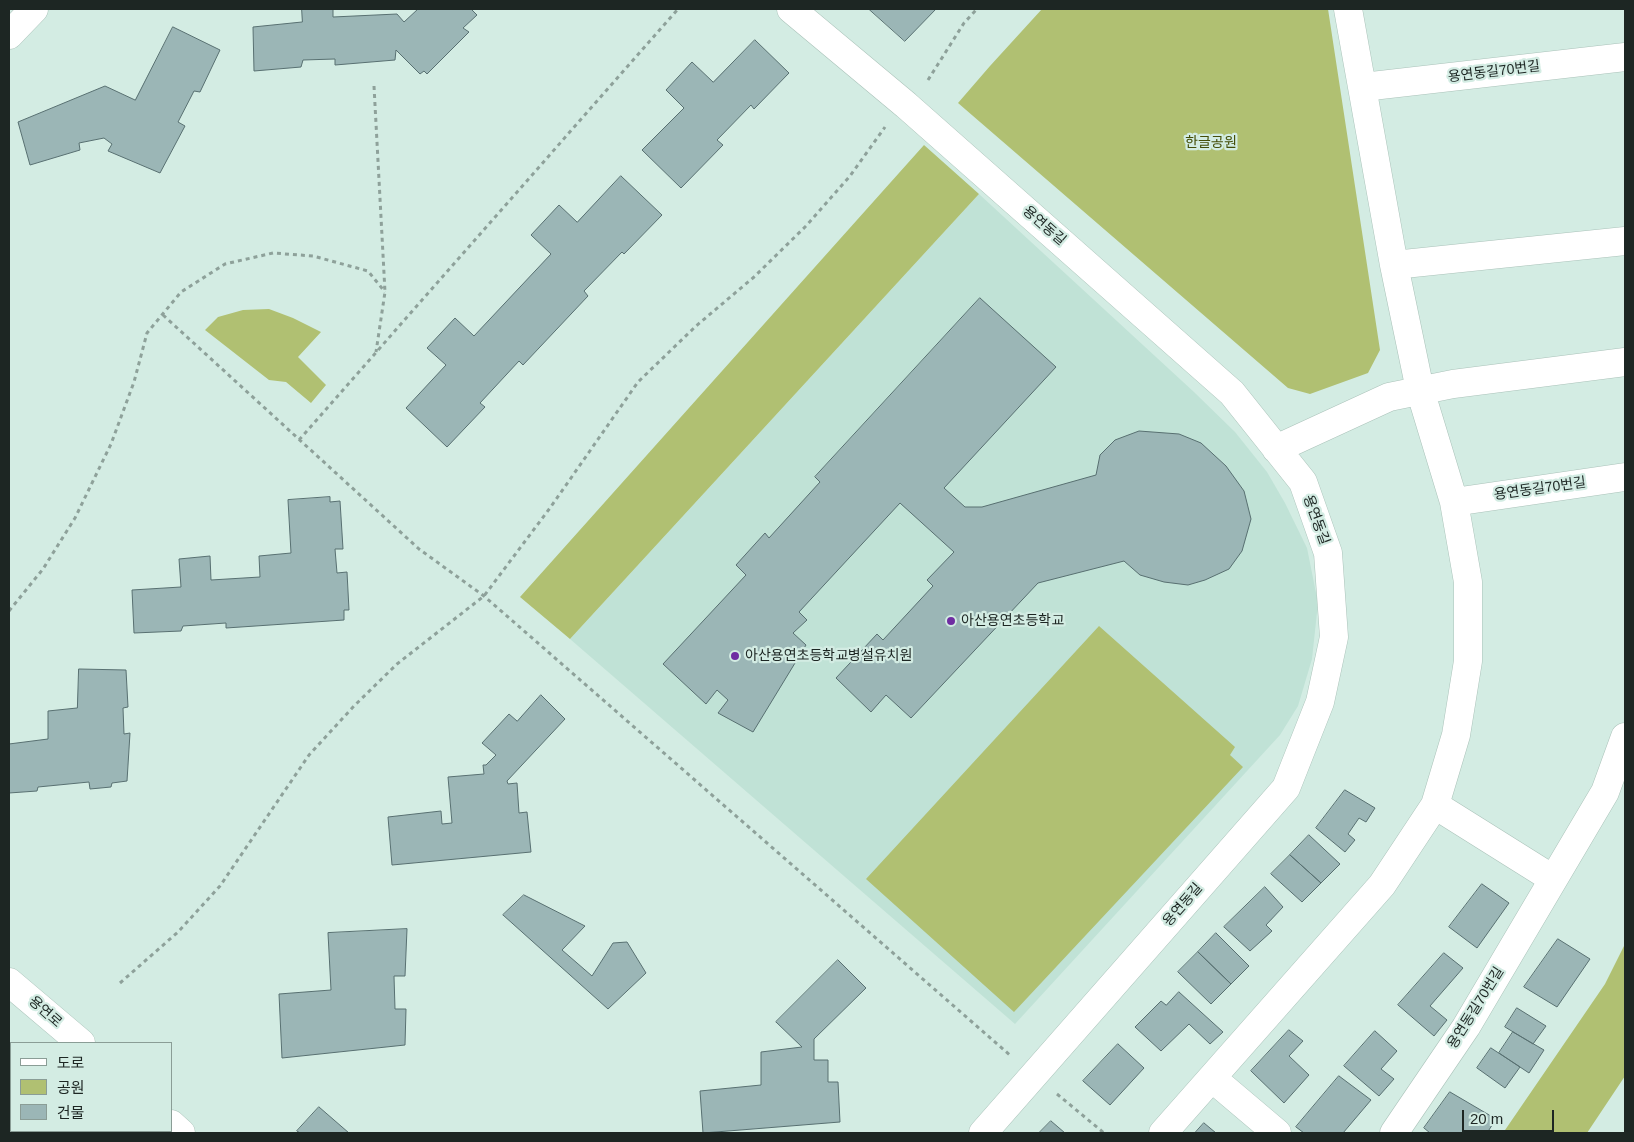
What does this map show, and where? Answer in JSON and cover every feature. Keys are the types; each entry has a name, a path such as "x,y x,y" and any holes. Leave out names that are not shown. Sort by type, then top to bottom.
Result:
{"street":[{"path":"9,35 34,9"},
{"name":"용연동길","path":"791,9 906,105 1232,393 1302,482 1328,553 1334,637 1320,702 1286,788 983,1133"},
{"path":"1162,1133 1382,885 1435,805 1456,735 1468,662 1468,582 1454,502 1420,390 1394,266 1348,9"},
{"name":"용연동길70번길","path":"1363,87 1625,56"},
{"path":"1394,266 1625,240"},
{"path":"1276,449 1389,397 1453,384 1625,362"},
{"name":"용연동길70번길","path":"1454,502 1625,477"},
{"name":"용연동길70번길","path":"1394,1133 1466,1026 1605,792 1625,737"},
{"path":"1435,805 1553,879"},
{"name":"용연로","path":"9,982 80,1042"},
{"path":"1212,1078 1277,1133"}],"path":[{"path":"299,440 678,9"},
{"path":"928,80 964,23 977,9"},
{"path":"374,86 385,292 376,352"},
{"path":"120,983 178,932 220,886 309,755 354,706 397,664 484,596 550,508 638,382 696,326 754,277 806,226 850,176 891,120"},
{"path":"9,611 43,569 75,518 111,444 134,382 148,333 181,292 225,264 274,253 313,256 368,271 385,292"},
{"path":"163,315 419,549 484,596 1013,1058"},
{"path":"1056,1094 1104,1133"}],"shaded area":[{"name":"아산용연초등학교","path":"979,194 1235,432 1267,472 1307,548 1318,603 1312,659 1298,706 1280,735 1015,1024 570,639"}],"green space":[{"name":"한글공원","path":"1042,9 1328,9 1380,350 1368,373 1310,394 1288,388 958,103"},
{"path":"924,145 979,194 570,639 520,597"},
{"path":"269,309 321,332 298,357 326,385 311,403 286,382 269,380 205,330 218,317 243,310"},
{"path":"1099,626 1235,747 1230,755 1243,767 1014,1012 866,879"},
{"path":"1625,944 1625,1076 1587,1133 1503,1133 1605,984"}],"building":[{"path":"302,9 333,9 333,17 397,14 404,22 418,9 474,9 472,10 477,15 463,28 469,32 427,74 424,71 420,74 396,50 395,60 335,65 335,59 303,60 301,67 254,71 253,27 302,22"},
{"path":"869,9 936,9 905,41"},
{"path":"173,27 220,50 200,92 194,91 178,122 185,126 160,173 108,151 112,144 104,138 79,143 80,150 30,165 18,122 105,86 135,100"},
{"path":"755,40 789,73 754,109 751,105 717,140 723,145 681,188 642,150 684,108 666,90 692,62 713,82"},
{"path":"621,176 662,215 584,291 588,296 523,365 519,361 480,403 485,407 447,447 406,408 446,365 427,348 455,318 474,336 551,254 531,235 559,205 577,222"},
{"path":"980,298 1056,367 944,488 965,507 982,507 1096,475 1100,455 1115,440 1139,431 1179,434 1201,443 1226,466 1244,491 1251,519 1242,551 1229,569 1205,580 1188,585 1164,582 1140,575 1124,561 1038,583 911,718 886,695 871,712 836,678 877,634 883,640 933,586 927,580 954,552 900,503 799,612 807,620 793,633 806,645 753,732 718,713 728,700 717,690 706,704 663,664 746,575 736,565 765,533 769,538 820,482 815,477"},
{"path":"330,497 330,502 340,501 343,549 335,549 337,573 347,572 349,610 344,610 344,620 226,628 226,623 183,626 181,631 134,633 132,590 181,587 179,559 210,556 211,580 260,577 259,556 291,553 288,500"},
{"path":"79,669 126,670 128,707 123,708 124,734 130,733 127,781 112,783 111,787 90,789 89,782 38,787 37,791 9,793 9,744 48,739 48,711 77,708"},
{"path":"541,695 565,719 507,781 508,784 517,783 519,813 527,812 531,852 392,865 388,817 441,811 442,824 452,823 448,777 484,774 483,765 486,765 496,755 482,743 509,714 517,721"},
{"path":"1345,790 1375,808 1366,822 1359,818 1348,834 1355,840 1345,852 1316,828"},
{"path":"1309,835 1340,864 1321,883 1290,855"},
{"path":"1290,855 1321,883 1302,902 1271,874"},
{"path":"1482,884 1509,903 1477,948 1449,927"},
{"path":"1265,887 1283,907 1266,925 1272,931 1250,951 1224,927"},
{"path":"524,895 585,926 562,950 592,976 613,943 627,942 646,973 608,1009 503,915"},
{"path":"407,929 405,976 394,976 395,1009 406,1009 405,1045 282,1058 279,994 331,990 328,933"},
{"path":"1216,933 1249,966 1231,984 1198,952"},
{"path":"1558,939 1590,959 1557,1007 1524,987"},
{"path":"1198,952 1231,984 1211,1004 1178,972"},
{"path":"1444,953 1463,968 1430,1006 1447,1020 1434,1036 1398,1005"},
{"path":"838,960 866,988 814,1039 814,1060 828,1060 828,1082 838,1082 840,1122 703,1133 700,1091 761,1085 761,1052 802,1047 776,1022"},
{"path":"1179,992 1223,1032 1210,1044 1189,1024 1161,1051 1135,1027 1161,1001 1166,1005"},
{"path":"1517,1008 1546,1026 1533,1044 1505,1027"},
{"path":"1289,1030 1303,1041 1289,1056 1309,1075 1284,1103 1251,1071"},
{"path":"1375,1031 1397,1051 1381,1069 1394,1079 1379,1096 1344,1066"},
{"path":"1513,1032 1544,1050 1529,1073 1499,1053"},
{"path":"1118,1044 1144,1068 1110,1105 1083,1081"},
{"path":"1491,1048 1520,1067 1505,1088 1477,1068"},
{"path":"1339,1076 1371,1100 1343,1133 1304,1133 1296,1127"},
{"path":"1450,1092 1496,1119 1487,1133 1430,1133 1424,1128"},
{"path":"319,1107 349,1133 300,1133 297,1131"},
{"path":"1051,1121 1065,1133 1039,1133"},
{"path":"1204,1123 1216,1133 1195,1133"}],"place":[{"name":"아산용연초등학교","path":"951,621"},
{"name":"아산용연초등학교병설유치원","path":"735,656"}]}
